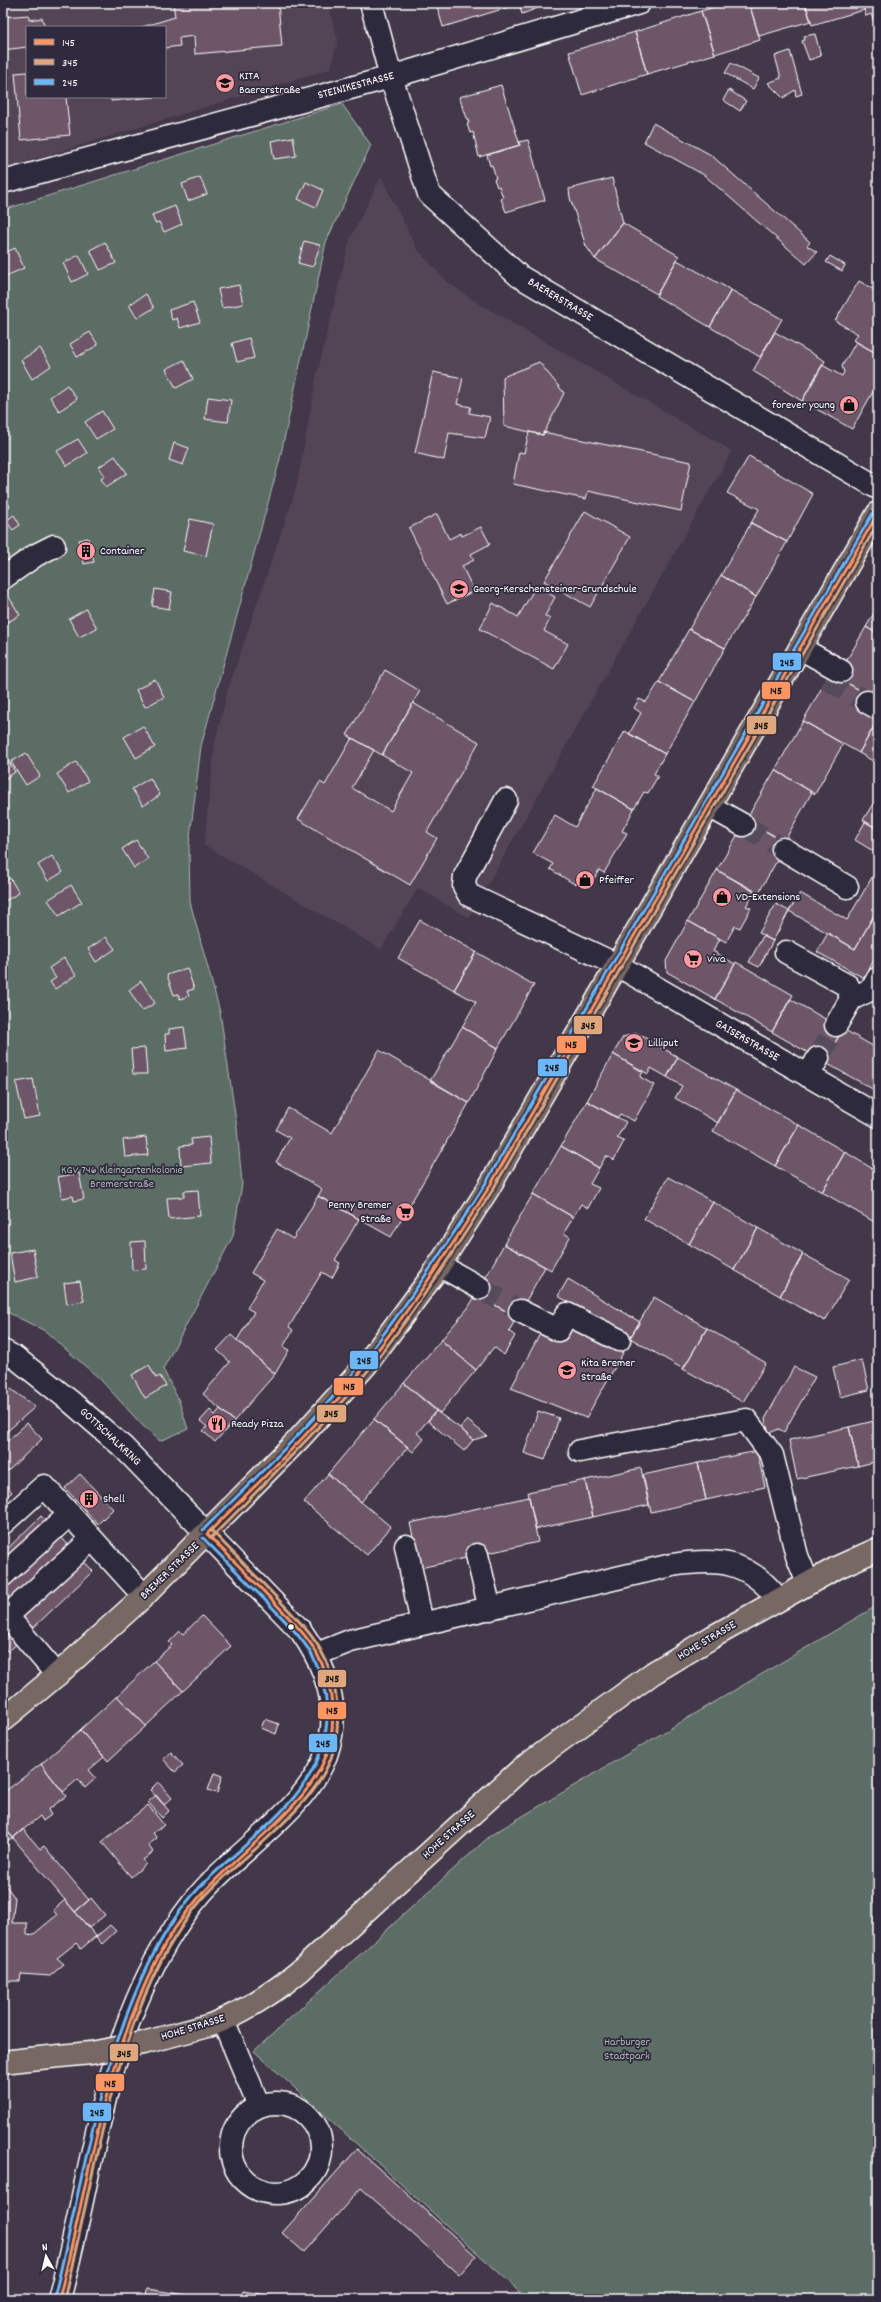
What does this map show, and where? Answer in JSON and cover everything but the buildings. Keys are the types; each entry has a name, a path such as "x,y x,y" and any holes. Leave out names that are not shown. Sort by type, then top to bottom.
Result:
{"main road":[{"name":"BREMER STRASSE","path":"3,1720 144,1596 300,1439 366,1365 439,1265 488,1189 878,513"},
{"name":"HOHE STRASSE","path":"3,2062 92,2053 143,2043 217,2022 278,1989 300,1971 520,1770 653,1673 778,1599 878,1549"}],"street":[{"name":"BAERERSTRASSE","path":"371,3 391,77 429,194 519,276 878,488"},
{"name":"STEINIKESTRASSE","path":"3,182 391,77 639,3"},
{"path":"3,578 36,555 54,546"},
{"path":"796,654 834,675"},
{"name":"GAISERSTRASSE","path":"506,800 465,876 465,891 479,901 617,965 813,1067 878,1116"},
{"path":"709,806 743,825"},
{"path":"784,849 846,887"},
{"path":"786,952 848,986 851,999"},
{"path":"836,1025 851,999 872,989 878,978"},
{"path":"439,1265 480,1288"},
{"path":"520,1311 558,1330 567,1314 618,1340"},
{"name":"GOTTSCHALKRING","path":"3,1351 16,1358 70,1401 123,1447 301,1631 317,1654 330,1685 332,1704 330,1737 326,1754 309,1786 293,1804 202,1892 180,1921 155,1962 120,2044 111,2073 103,2103 72,2254 59,2299"},
{"path":"580,1452 746,1420 772,1455 797,1556 808,1583"},
{"path":"3,1523 44,1486 144,1596"},
{"path":"3,1575 70,1514"},
{"path":"57,1674 5,1614 92,1538"},
{"path":"406,1546 422,1624"},
{"path":"477,1555 490,1609"},
{"path":"317,1654 350,1641 672,1565 702,1560 736,1566 749,1572 768,1586 778,1599"},
{"path":"217,2022 259,2106"},
{"path":"273,2103 287,2105 300,2111 311,2120 318,2133 321,2147 319,2162 312,2175 301,2186 288,2192 272,2193 258,2190 245,2182 236,2170 231,2155 231,2140 236,2126 246,2114 259,2106 273,2103"}],"shaded area":[{"name":"KITA Baererstraße","path":"3,3 327,3 338,40 330,69 3,169"},
{"name":"Georg-Kerschensteiner-Grundschule","path":"381,177 417,249 446,281 473,300 732,451 469,918 418,888 381,949 204,845 215,743 228,689 296,489 317,374 350,239"}],"green space":[{"name":"KGV 746 Kleingartenkolonie Bremerstraße","path":"342,104 371,145 326,242 279,463 201,746 189,845 190,902 220,1012 237,1128 242,1184 233,1236 163,1369 179,1401 188,1429 160,1441 142,1425 100,1379 45,1331 3,1310 3,210"},
{"name":"Harburger Stadtpark","path":"878,1605 878,2299 528,2299 254,2051 491,1835"}],"tunnel":[{"path":"826,679 867,702"},
{"path":"743,825 783,849"},
{"path":"818,1058 836,1025"},
{"path":"480,1288 520,1311"}],"transit line":[{"name":"245","path":"203,1530 286,1448 345,1384 426,1275 455,1231 484,1186 874,511"},
{"name":"145","path":"207,1534 290,1451 349,1387 430,1278 459,1234 488,1189 878,513"},
{"name":"345","path":"211,1538 301,1446 353,1389 391,1341 459,1242 492,1191 878,523"},
{"name":"345","path":"64,2299 114,2083 143,1999 162,1959 184,1923 208,1893 291,1816 307,1798 321,1779 331,1758 335,1745 338,1716 335,1688 331,1674 320,1649 300,1622 211,1530"},
{"name":"145","path":"59,2299 98,2127 110,2084 138,2001 156,1961 180,1921 206,1890 302,1796 316,1777 330,1744 333,1717 330,1689 322,1663 316,1652 307,1638 290,1619 207,1534"},
{"name":"245","path":"54,2298 105,2082 118,2039 133,1998 152,1957 173,1921 199,1888 283,1810 301,1788 315,1765 324,1739 327,1710 326,1696 312,1655 303,1641 286,1622 203,1538"}],"place":[{"name":"KITA Baererstraße","path":"225,83"},
{"name":"forever young","path":"849,405"},
{"name":"Container","path":"86,551"},
{"name":"Georg-Kerschensteiner-Grundschule","path":"459,589"},
{"name":"Pfeiffer","path":"585,880"},
{"name":"VD-Extensions","path":"722,897"},
{"name":"Viva","path":"693,959"},
{"name":"Lilliput","path":"634,1043"},
{"name":"Penny Bremer Straße","path":"405,1212"},
{"name":"Kita Bremer Straße","path":"567,1370"},
{"name":"Ready Pizza","path":"217,1424"},
{"name":"Shell","path":"89,1499"}]}
